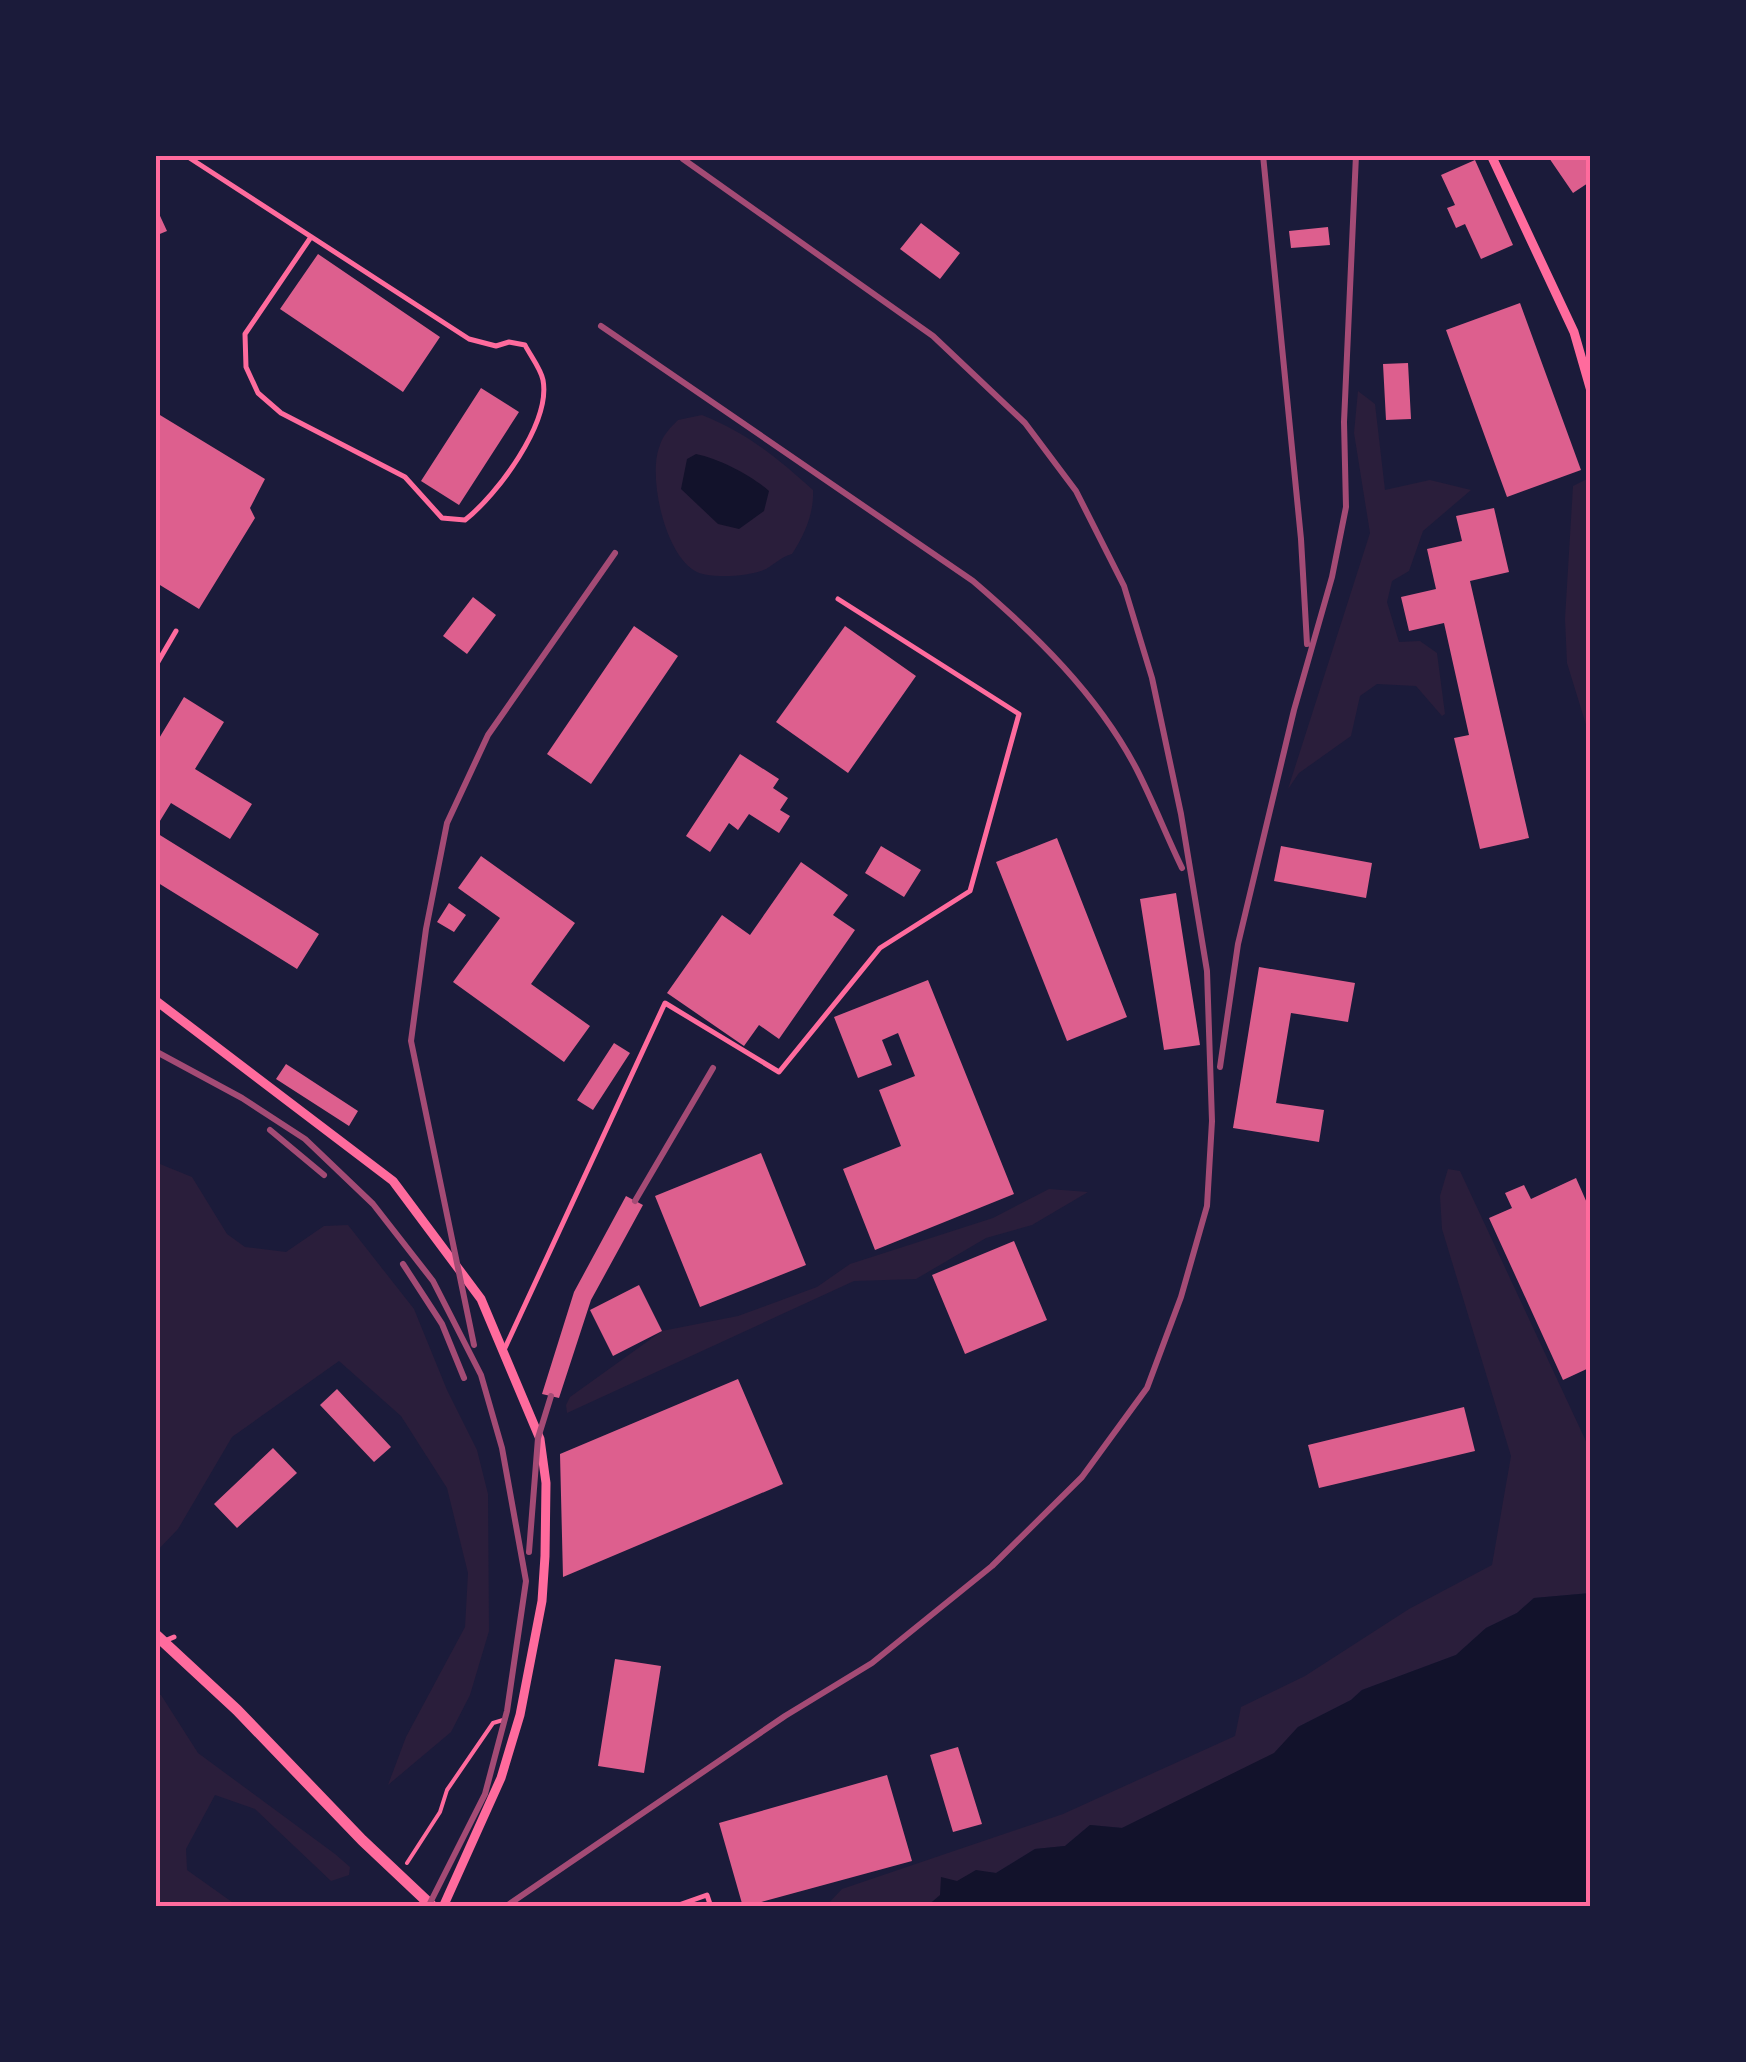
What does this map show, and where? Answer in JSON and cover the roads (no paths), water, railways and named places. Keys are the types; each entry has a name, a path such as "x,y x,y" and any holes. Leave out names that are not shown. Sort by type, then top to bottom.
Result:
{"street":[{"path":"1491,155 1574,332 1591,391"},
{"path":"155,1000 393,1181 474,1287 540,1440 546,1483 542,1602 520,1715 501,1778 443,1907"},
{"path":"162,1639 432,1907"}],"lane":[{"path":"185,155 469,339 496,346 509,342 524,345 543,380 538,416 523,453 483,507 465,520 442,518 405,477 281,413 258,393 246,367 245,334 311,237"},
{"path":"504,1350 665,1003 779,1072 880,948 970,891 1019,714 838,600"},
{"path":"155,667 176,631"},
{"path":"673,1907 707,1894 711,1907"}],"railway":[{"path":"1263,155 1301,539 1307,644"},
{"path":"1220,1067 1238,944 1294,710 1332,577 1346,507 1344,422 1356,155"},
{"path":"505,1907 785,1716 872,1663 992,1566 1082,1477 1147,1388 1181,1297 1207,1206 1212,1121 1207,971 1181,814 1152,678 1124,586 1076,491 1025,423 933,336 683,159"},
{"path":"601,326 973,581 1020,623 1064,667 1103,715 1142,780 1182,868"},
{"path":"474,1345 411,1041 426,929 447,823 488,735 615,553"},
{"path":"155,1051 242,1098 305,1139 373,1204 433,1281 481,1375 502,1448 526,1581 507,1711 485,1794 428,1907"},
{"path":"635,1201 713,1068"},
{"path":"270,1130 324,1175"},
{"path":"403,1264 442,1324 464,1378"},
{"path":"529,1552 538,1438 551,1396"}]}
